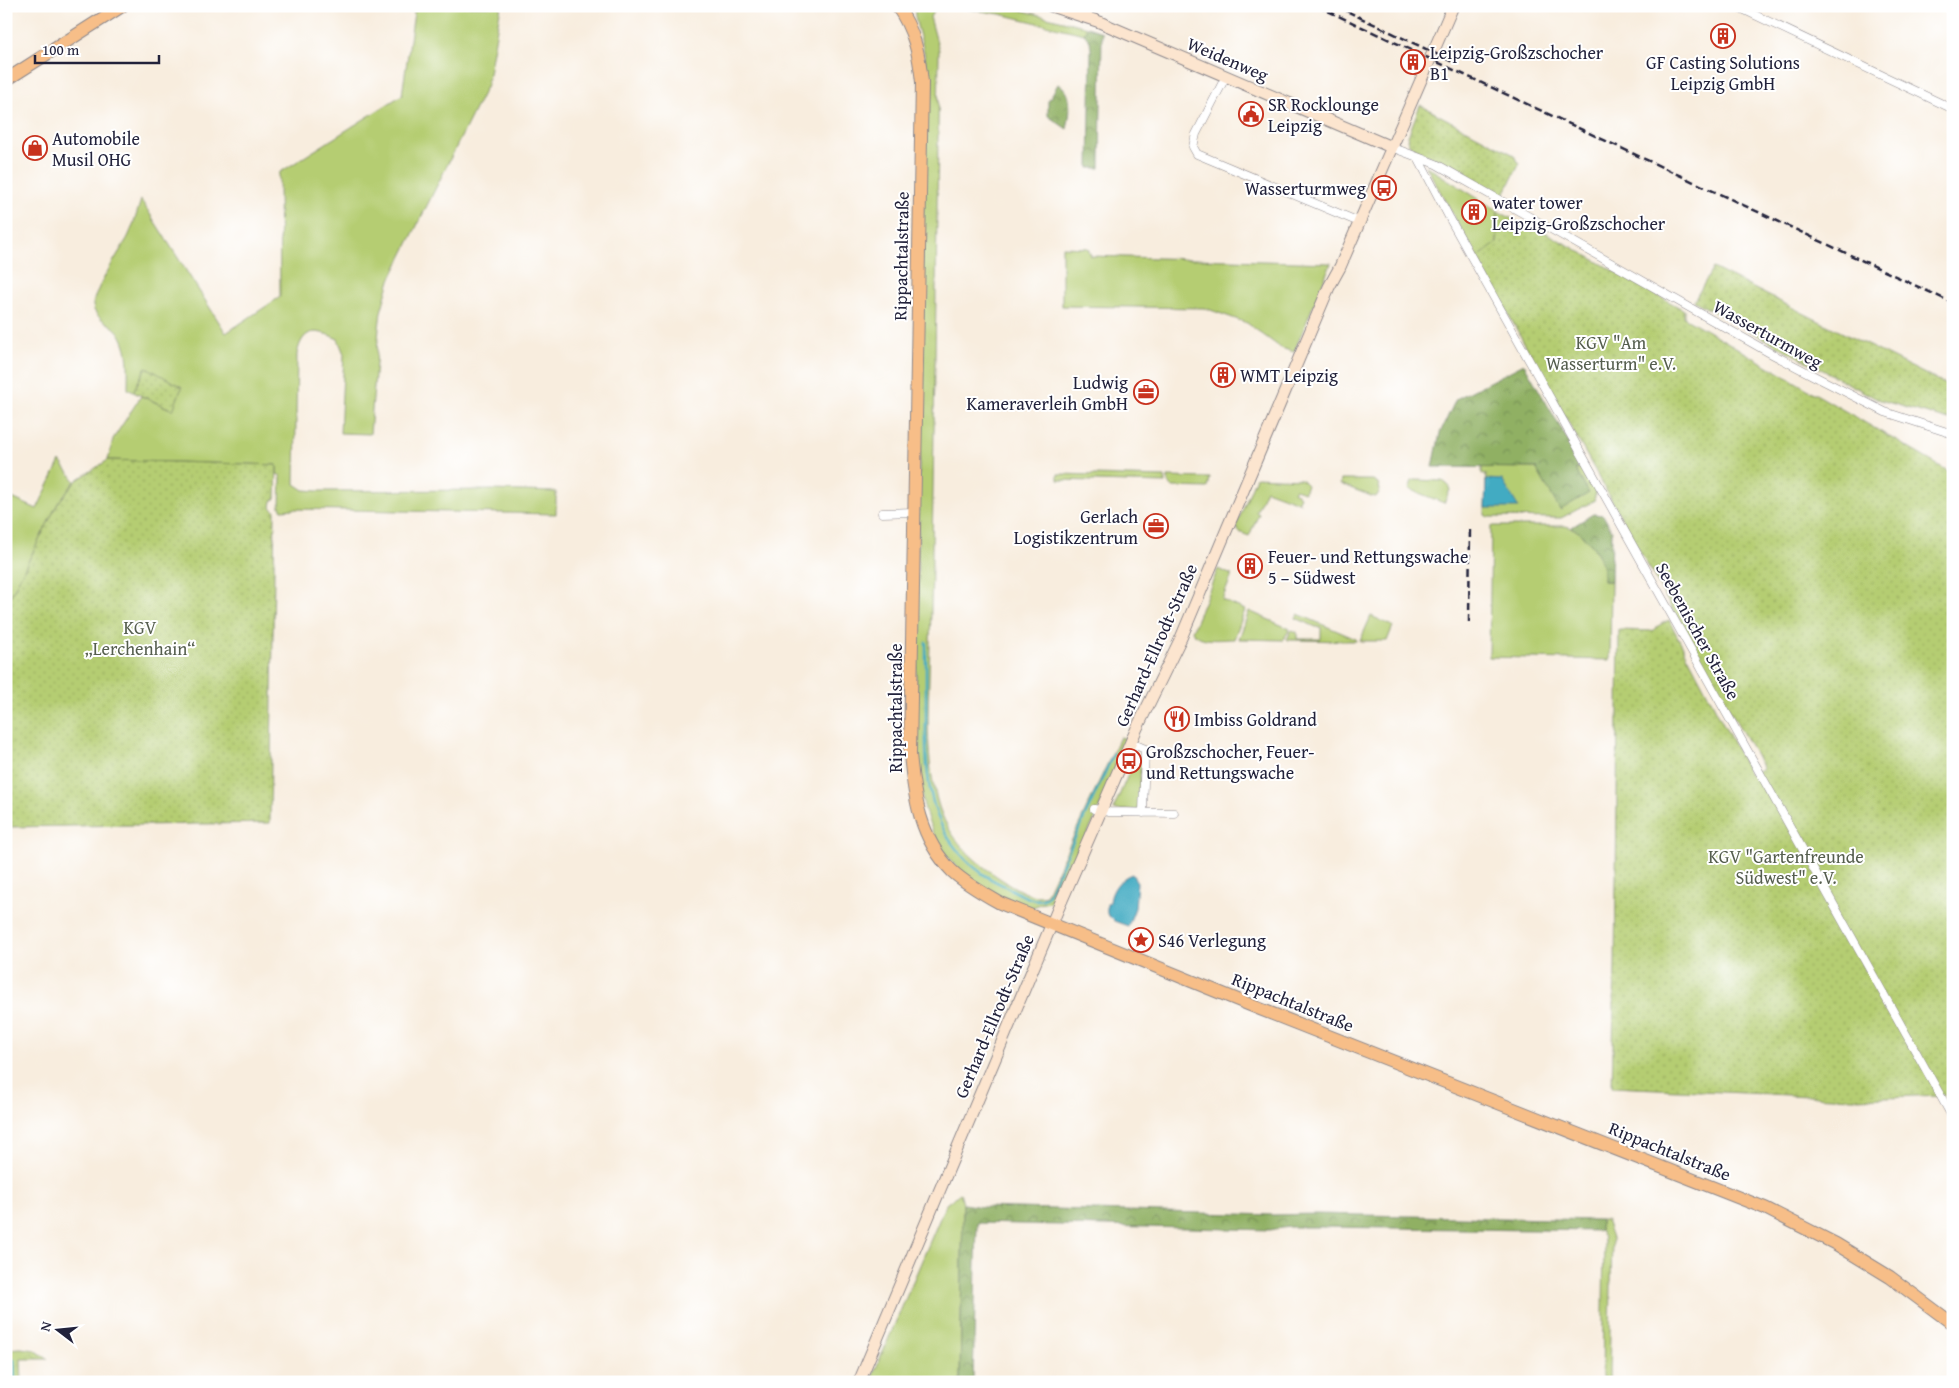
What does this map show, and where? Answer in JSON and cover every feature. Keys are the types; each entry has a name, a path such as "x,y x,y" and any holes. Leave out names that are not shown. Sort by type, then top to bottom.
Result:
{"main road":[{"path":"6,80 122,6"},
{"name":"Rippachtalstraße","path":"897,6 907,20 915,38 920,56 922,82 910,754 913,788 919,815 930,841 952,870 968,883 1000,903 1260,1009 1765,1208 1836,1244 1890,1277 1953,1324"},
{"name":"Weidenweg","path":"1051,6 1097,22 1391,147"},
{"name":"Gerhard-Ellrodt-Straße","path":"859,1382 1052,924 1098,810 1181,638 1314,323 1431,60 1453,6"}],"street":[{"path":"1736,6 1751,9 1953,109"},
{"path":"1226,78 1196,134 1192,147 1197,154 1359,222"},
{"name":"Wasserturmweg","path":"1391,147 1436,164 1770,353 1867,404 1885,412 1953,434"},
{"name":"Seebenischer Straße","path":"1418,158 1450,219 1953,1118"},
{"path":"882,513 914,512"},
{"path":"1131,743 1145,749 1143,813"},
{"path":"1098,810 1174,813"}],"green space":[{"path":"415,6 501,6 487,85 390,280 381,312 370,434 340,433 344,354 338,339 317,332 307,335 300,345 297,354 295,484 304,490 318,491 492,490 556,492 556,514 282,510 280,507 281,476 277,474 277,465 108,460 113,439 141,396 173,410 146,367 133,392 128,389 128,362 124,342 114,328 97,315 93,306 102,282 128,237 141,200 226,333 280,297 279,173 402,95"},
{"path":"915,6 937,6 930,17 939,50 932,583 928,724 929,755 933,785 942,814 955,838 985,868 1022,891 1037,896 1046,895 1120,737 1128,739 1093,823 1055,901 1039,904 1032,908 986,889 967,876 951,861 939,844 924,807 917,765 915,743 925,57 914,11"},
{"path":"950,6 1004,6 1087,27 1084,34 1000,14"},
{"path":"1087,27 1102,32 1100,168 1089,168 1091,49 1090,41 1084,34"},
{"path":"1058,84 1067,92 1069,98 1070,110 1067,129 1048,116 1048,101"},
{"path":"1420,105 1514,155 1520,163 1503,196 1410,146 1407,139"},
{"path":"1426,166 1498,211 1497,244 1477,258"},
{"name":"KGV \"Gartenfreunde Südwest\" e.V.","path":"1498,211 1532,230 1543,231 1684,310 1684,317 1953,474 1953,1108 1944,1095 1854,1098 1612,1087 1619,630 1653,631 1669,620 1750,775 1763,768 1676,616 1477,258 1497,243"},
{"path":"1062,247 1088,248 1091,256 1331,263 1294,352 1281,348 1247,323 1205,308 1062,306"},
{"name":"KGV \"Am Wasserturm\" e.V.","path":"1713,268 1953,388 1953,408 1949,420 1877,399 1694,301"},
{"path":"1524,364 1584,469 1575,469 1589,493 1560,510 1536,468 1433,467 1440,433 1456,399"},
{"path":"146,367 182,387 173,410 133,392"},
{"name":"KGV „Lerchenhain“","path":"108,460 277,465 276,498 272,501 271,507 275,511 270,823 6,827 6,605 58,503 77,480"},
{"path":"60,461 75,481 58,503 6,605 6,509 12,498 37,509"},
{"path":"1482,467 1584,469 1596,491 1594,501 1561,518 1488,517 1485,515 1486,474 1482,474"},
{"path":"1058,474 1165,477 1165,483 1058,480"},
{"path":"1168,477 1210,478 1208,488 1172,487 1168,483"},
{"path":"1256,477 1301,479 1307,485 1304,492 1295,489 1293,492 1300,496 1298,500 1301,503 1266,490 1256,512 1259,514 1249,536 1239,532 1236,526"},
{"path":"1341,480 1373,480 1378,483 1380,490 1377,496 1374,497 1340,484"},
{"path":"1412,481 1443,481 1450,490 1444,503 1409,489"},
{"path":"1593,514 1603,515 1612,531 1611,581 1603,581 1602,564 1595,550 1572,527"},
{"path":"1491,526 1565,526 1578,531 1588,540 1597,552 1603,565 1603,581 1611,581 1610,660 1489,657"},
{"path":"1218,569 1232,575 1222,600 1245,610 1234,639 1205,639 1192,631"},
{"path":"1249,611 1290,629 1283,640 1239,639"},
{"path":"1298,614 1356,639 1356,641 1287,640 1292,630 1297,632 1297,639 1321,639 1321,627 1316,627 1296,618"},
{"path":"1371,616 1393,626 1387,641 1360,641"},
{"path":"1136,756 1141,757 1139,810 1113,810"},
{"path":"960,1193 963,1204 960,1382 870,1382 946,1204"},
{"path":"963,1204 982,1207 1273,1215 1316,1214 1600,1220 1600,1231 1322,1227 1289,1227 1270,1230 977,1223 973,1382 960,1382"},
{"path":"1600,1220 1606,1220 1612,1238 1609,1382 1602,1382 1604,1238 1600,1231"},
{"path":"21,1348 35,1350 48,1359 21,1359 22,1382 12,1382 13,1364 6,1365 6,1349"}],"water":[{"path":"1486,479 1502,480 1519,508 1485,508"},
{"path":"1132,874 1137,882 1135,908 1128,926 1114,921 1107,914 1107,904 1110,902 1112,893 1117,885 1124,878"}],"waterway":[{"path":"926,642 927,763 929,784 934,804 941,824 951,842 965,859 989,878 1029,898 1039,900 1048,896 1114,753"},
{"path":"6,1361 14,1360 15,1382"}],"railway":[{"path":"1317,6 1953,303"},
{"path":"1336,6 1453,62"},
{"path":"1469,622 1470,526"}],"place":[{"name":"GF Casting Solutions Leipzig GmbH","path":"1723,36"},
{"name":"Leipzig-Großzschocher B1","path":"1413,62"},
{"name":"SR Rocklounge Leipzig","path":"1251,114"},
{"name":"Automobile Musil OHG","path":"35,148"},
{"name":"Wasserturmweg","path":"1384,188"},
{"name":"water tower Leipzig-Großzschocher","path":"1474,212"},
{"name":"WMT Leipzig","path":"1223,375"},
{"name":"Ludwig Kameraverleih GmbH","path":"1146,392"},
{"name":"Gerlach Logistikzentrum","path":"1156,526"},
{"name":"Feuer- und Rettungswache 5 – Südwest","path":"1250,566"},
{"name":"Imbiss Goldrand","path":"1177,719"},
{"name":"Großzschocher, Feuer- und Rettungswache","path":"1129,761"},
{"name":"S46 Verlegung","path":"1141,940"}]}
